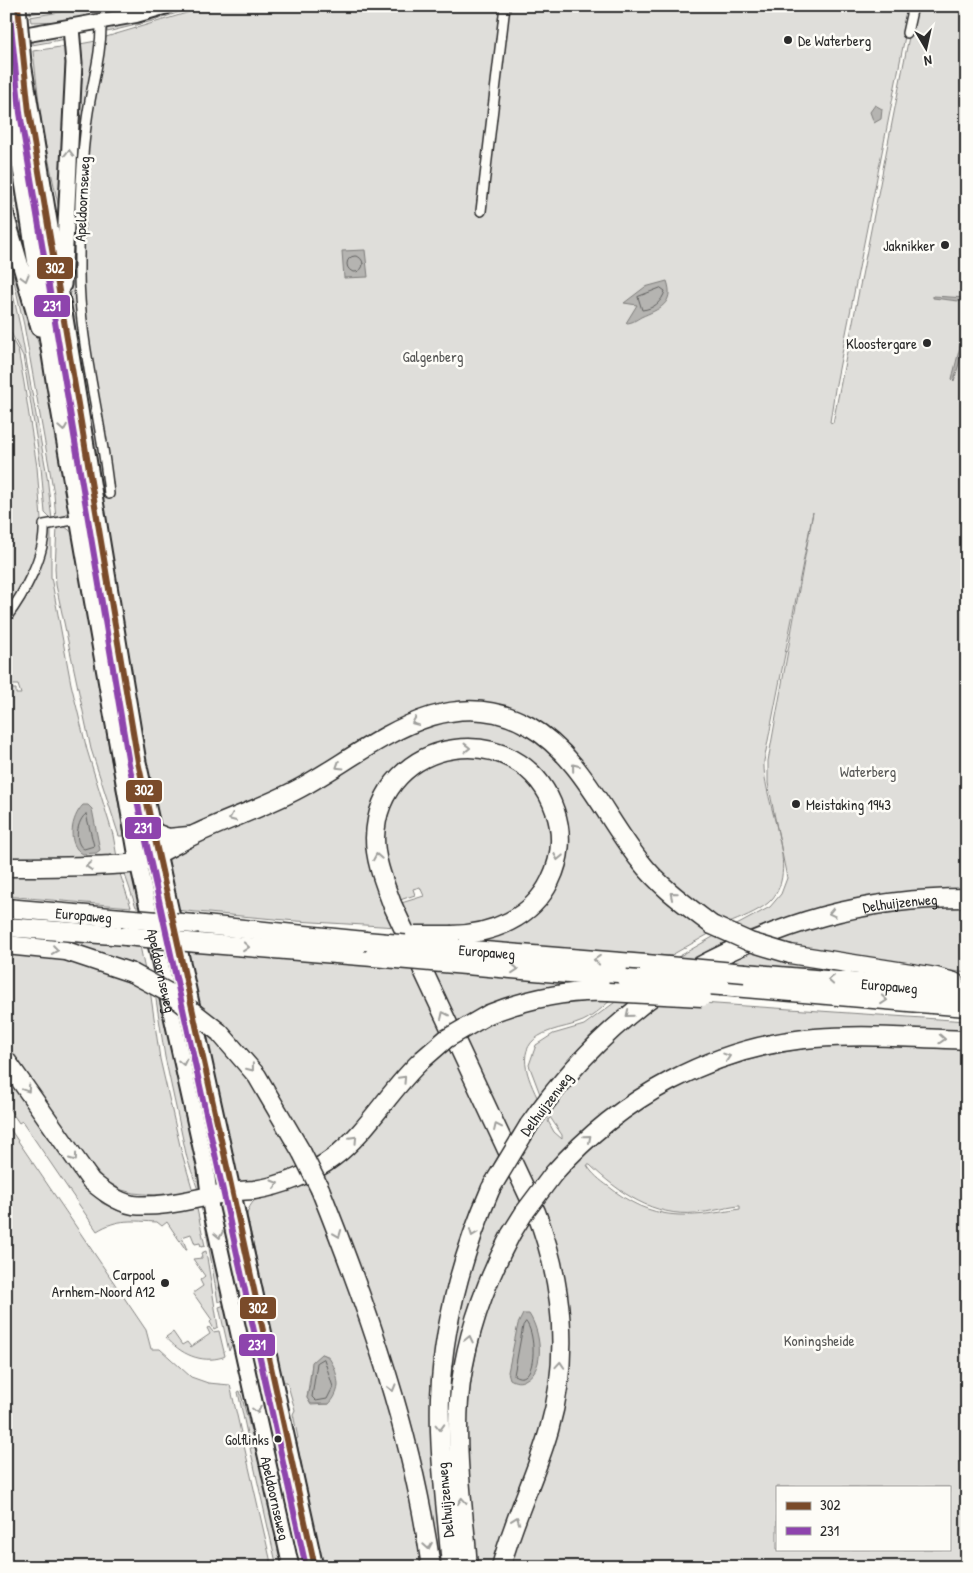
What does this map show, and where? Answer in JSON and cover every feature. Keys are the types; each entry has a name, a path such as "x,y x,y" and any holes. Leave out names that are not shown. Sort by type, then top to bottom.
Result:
{"highway":[{"path":"6,867 80,867 138,863 194,835 297,790 416,721 453,712 489,712 527,725 552,742 576,767 616,830 648,871 670,893 712,925 750,942 790,954 936,977 967,985"},
{"path":"459,950 475,933 496,927 525,912 546,889 558,858 559,825 553,806 542,785 530,772 511,759 483,749 464,748 438,752 424,757 405,771 389,790 383,804 376,829 375,848 380,870 392,904 536,1212 545,1237 556,1280 562,1347 554,1410 537,1466 501,1567"},
{"path":"153,832 168,838 194,835"},
{"name":"Delhuijzenweg","path":"451,1567 440,1428 442,1364 449,1316 463,1260 491,1188 529,1125 573,1068 615,1026 664,988 714,958 787,926 828,914 891,902 967,898"},
{"name":"Europaweg","path":"6,908 266,931 363,937 459,950 626,979 967,1007"},
{"name":"Europaweg","path":"6,927 373,957 459,950 967,992"},
{"path":"6,945 66,951 132,973 170,993 219,1032 244,1059 269,1093 320,1189 350,1264 382,1355 414,1473 432,1567"},
{"path":"6,1060 72,1156 91,1181 102,1191 134,1205 176,1202 232,1191 254,1190 294,1178 325,1164 358,1135 396,1087 423,1059 446,1039 489,1014 515,1004 552,996 608,992 762,1000 835,996"},
{"name":"Delhuijzenweg","path":"468,1567 459,1458 458,1421 461,1382 469,1338 483,1293 511,1234 554,1173 582,1144 623,1109 671,1080 724,1058 770,1044 813,1038 859,1036 967,1040"}],"main road":[{"name":"Apeldoornseweg","path":"18,6 22,63 127,700 153,832 314,1567"},
{"path":"6,38 101,22 167,6"},
{"path":"62,302 74,63 71,27"},
{"name":"Apeldoornseweg","path":"6,73 54,380 80,518 138,863 206,1170 208,1196 291,1567"},
{"path":"6,215 54,380"},
{"path":"246,1363 269,1358"}],"street":[{"path":"481,211 505,6"},
{"path":"907,33 913,6"},
{"name":"Apeldoornseweg","path":"101,22 101,41 86,121 79,226 79,286 83,322 104,442 110,494"},
{"path":"6,618 21,598 39,555 44,525 80,518"}],"green space":[{"path":"30,6 75,6 30,14"},
{"path":"95,6 138,6 65,21 31,22 30,17"},
{"path":"191,6 198,6 153,21 107,32 107,28"},
{"name":"Galgenberg","path":"210,6 911,6 835,389 830,422 833,423 915,6 967,6 967,889 910,892 854,900 773,922 746,932 733,927 770,907 781,894 787,878 779,840 782,856 782,874 778,890 764,906 749,915 727,924 665,882 570,752 466,705 292,785 180,830 176,831 159,825 145,773 69,293 68,273 80,44 96,41 97,47 89,121 106,37","holes":["813,512 768,761 768,783 778,833 765,778 764,761"]},
{"path":"63,35 66,39 32,45 32,40"},
{"path":"67,46 61,219 42,128 33,51"},
{"path":"17,55 92,520 89,520 80,495 11,71 10,56"},
{"path":"6,105 44,329 17,229 20,222 6,131"},
{"path":"6,155 17,223 14,227 6,202"},
{"path":"6,234 43,359 69,510 65,516 56,520 54,494 24,325 6,246"},
{"path":"6,262 20,326 47,476 52,520 45,513 41,467 23,356 6,323"},
{"path":"6,329 18,350 24,383 37,467 42,532 38,554 6,615"},
{"path":"64,526 73,533 124,836 119,836 91,749 56,585 57,527"},
{"path":"51,530 51,577 71,684 87,750 113,835 117,857 6,862 6,689 16,689 16,694 21,694 18,685 6,685 6,622 23,598 48,531"},
{"path":"486,717 540,739 714,931 670,956 468,941 484,935 559,873 545,781 451,744 376,808 398,927 296,921 175,910 163,856 260,817 383,744 441,719"},
{"path":"445,756 493,757 527,777 548,808 554,846 541,885 510,915 466,928 409,927 398,904 424,896 420,887 413,889 415,895 397,901 382,852 385,815 408,777"},
{"path":"118,868 131,907 6,896 6,871"},
{"path":"134,868 142,907 136,907 123,869"},
{"path":"149,876 156,886 161,910 151,909"},
{"path":"967,904 967,973 840,956 767,940 846,916"},
{"path":"718,934 730,940 695,959 678,957"},
{"path":"6,935 140,946 146,975 6,938"},
{"path":"751,947 867,974 721,961"},
{"path":"160,949 170,949 180,995 169,987"},
{"path":"184,950 418,970 447,1033 358,1127 314,1165 196,1007"},
{"path":"6,952 80,964 114,974 150,990 160,1059 181,1150 193,1191 155,1195 122,1190 105,1180 85,1159 6,1052"},
{"path":"429,971 606,986 456,1028"},
{"path":"155,993 161,997 204,1189 198,1190 187,1158 165,1057"},
{"path":"613,998 587,1019 550,1031 539,1036 531,1043 527,1051 526,1068 537,1097 508,1139 461,1037 482,1025 536,1005"},
{"path":"618,1000 632,1000 590,1036 540,1094 529,1065 536,1045 553,1034 584,1025"},
{"path":"657,1000 967,1021 967,1034 897,1031 698,1061 532,1190 516,1156 573,1076","holes":["550,1117 562,1135 562,1139 554,1132 548,1121"]},
{"path":"173,1004 184,1012 200,1068 221,1166 217,1176"},
{"path":"200,1025 222,1045 262,1094 301,1171 253,1185 236,1185"},
{"path":"452,1043 502,1149 472,1210 450,1274 442,1307 433,1373 431,1407 434,1487 442,1567 435,1567 318,1174"},
{"name":"Koningsheide","path":"839,1045 967,1049 967,1567 506,1567 563,1391 539,1206 569,1171 601,1140 635,1113 671,1091 709,1074 750,1060 793,1050","holes":["587,1165 590,1165 625,1194 652,1207 681,1213 706,1212 738,1206 740,1206 740,1209 687,1215 655,1211 624,1198 599,1179"]},
{"path":"6,1069 82,1183 102,1203 121,1212 138,1214 197,1209 205,1246 201,1247 200,1243 195,1244 191,1234 182,1237 186,1250 167,1222 162,1226 157,1222 126,1221 112,1224 97,1231 22,1121 19,1123 6,1104"},
{"path":"6,1127 10,1129 146,1330 151,1349 160,1349 191,1377 208,1383 230,1385 272,1567 6,1567"},
{"path":"510,1166 525,1199 499,1241 453,1446 446,1449 448,1363 476,1238"},
{"path":"306,1180 334,1241 394,1421 425,1567 323,1567 296,1439 298,1438 293,1414 295,1410 287,1382 284,1382 270,1342 265,1299 247,1215 255,1200 262,1195","holes":["321,1354 328,1356 332,1364 329,1404 311,1405 307,1398 312,1364"]},
{"path":"218,1198 229,1199 262,1348 250,1352 213,1208"},
{"path":"203,1212 224,1300 218,1302"},
{"path":"532,1216 556,1317 549,1409 496,1567 477,1567 466,1440 474,1366 486,1314 495,1289 518,1240"},
{"path":"206,1251 218,1327 214,1329 210,1322 212,1320 193,1293 203,1286 200,1280 205,1276 193,1259 202,1258 201,1253"},
{"path":"225,1305 233,1342 229,1351 219,1307"},
{"path":"209,1327 213,1332 219,1331 225,1356 207,1359 192,1356 184,1353 166,1337 173,1332 182,1345 187,1342 191,1347 210,1334 207,1328"},
{"path":"256,1368 263,1375 266,1386 256,1386 252,1369"},
{"path":"257,1388 266,1388 310,1567 297,1567"},
{"path":"240,1391 254,1442 249,1443 238,1392"},
{"path":"255,1447 287,1567 277,1567 250,1448"}],"water":[{"path":"875,105 882,109 881,119 874,123 870,112"},
{"path":"365,250 368,277 344,278 342,251"},
{"path":"667,281 669,295 664,305 634,321 626,323 637,305 624,303 645,287"},
{"path":"933,296 967,298 967,302 933,298"},
{"path":"967,318 967,336 954,381 952,379"},
{"path":"83,805 88,805 92,809 100,850 96,853 83,854 78,850 72,838 73,823"},
{"path":"523,1314 529,1314 533,1321 538,1339 539,1359 532,1375 518,1382 510,1379 508,1372 518,1324"},
{"path":"321,1354 325,1355 334,1366 338,1389 329,1404 311,1404 307,1398 312,1362"}],"transit line":[{"name":"302","path":"18,6 29,112 138,762 315,1567"},
{"name":"231","path":"9,7 20,113 129,764 306,1567"}],"place":[{"name":"De Waterberg","path":"788,40"},
{"name":"Jaknikker","path":"945,245"},
{"name":"Kloostergare","path":"927,343"},
{"name":"Meistaking 1943","path":"796,804"},
{"name":"Carpool Arnhem-Noord A12","path":"165,1283"},
{"name":"Golflinks","path":"278,1439"}],"park label":[{"name":"Waterberg","path":"868,771"}]}
